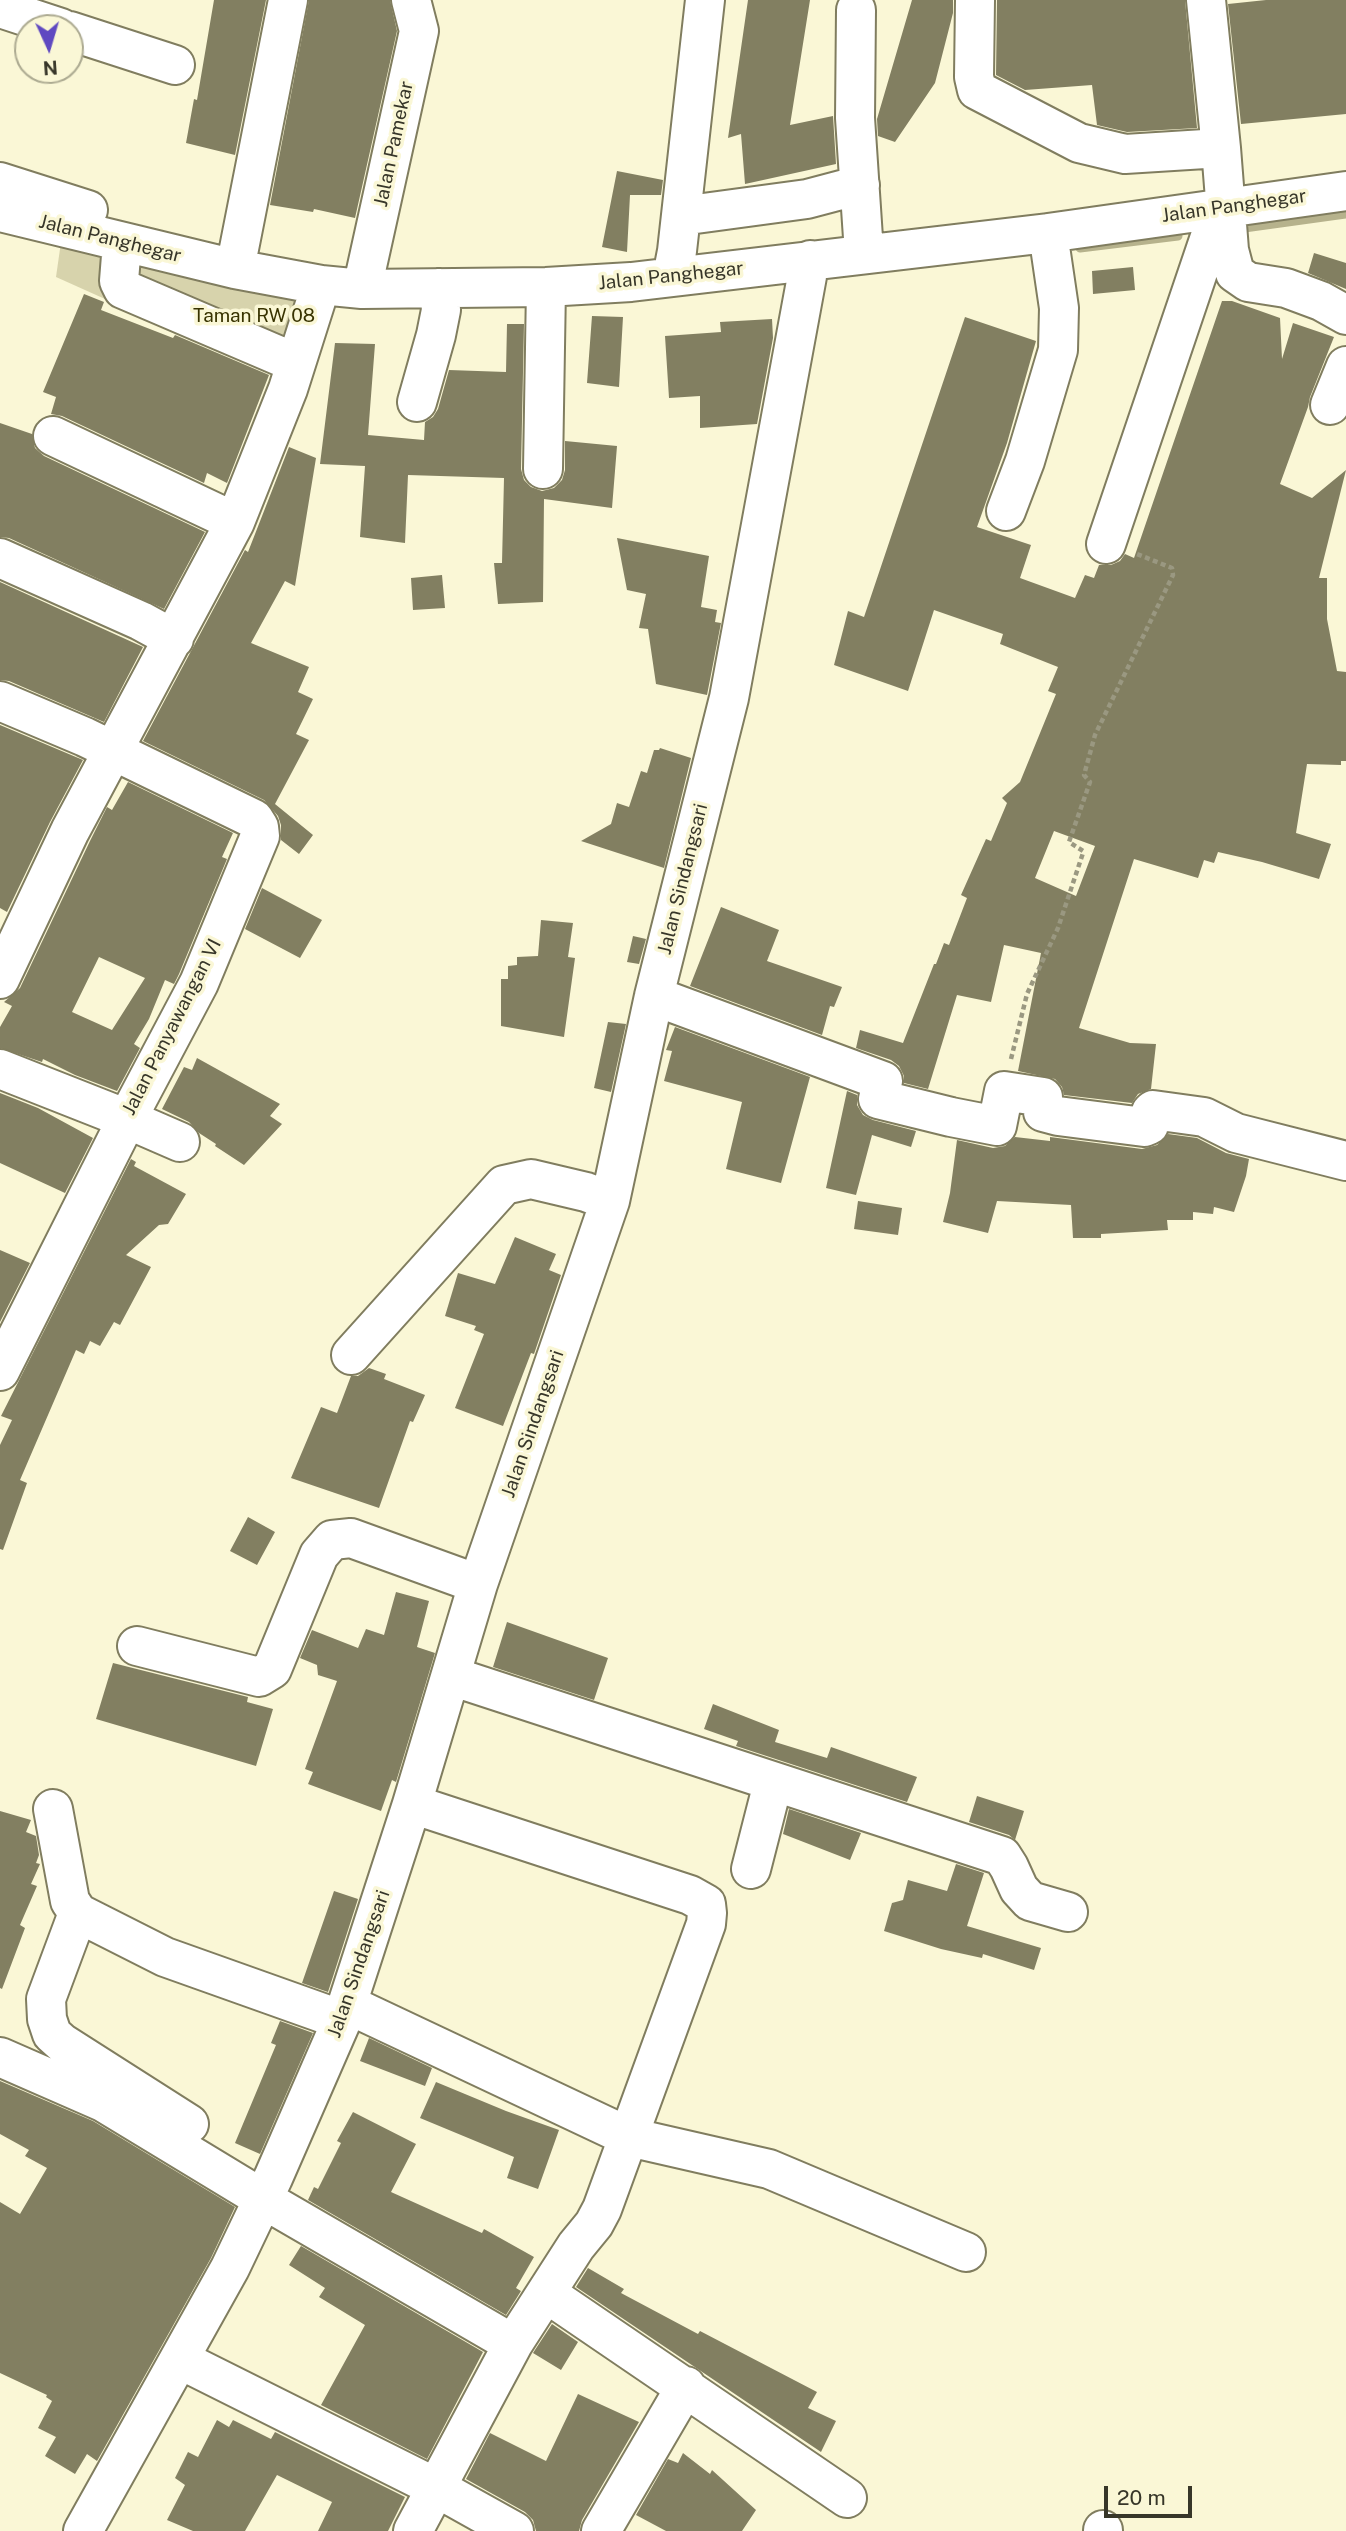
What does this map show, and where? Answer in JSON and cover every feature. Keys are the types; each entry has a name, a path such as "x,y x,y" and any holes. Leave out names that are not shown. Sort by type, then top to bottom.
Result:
{"street":[{"path":"234,269 288,0"},
{"name":"Jalan Pamekar","path":"362,289 419,31 411,0"},
{"path":"672,277 705,0"},
{"path":"975,0 974,77 977,90 990,99 1079,143 1125,154 1221,148"},
{"path":"1206,0 1221,148 1223,207 1235,274 1248,282 1286,288 1321,301 1346,315"},
{"path":"0,8 18,14"},
{"path":"856,10 855,118 864,253"},
{"path":"84,36 175,65"},
{"path":"0,182 163,233"},
{"path":"681,216 807,199 860,185"},
{"name":"Jalan Panghegar","path":"0,212 234,269 321,285 362,289 546,287 631,282 1048,233 1346,191"},
{"path":"1107,543 1223,207"},
{"path":"1006,511 1045,399 1058,350 1059,308 1048,233"},
{"path":"122,243 119,281 123,289 296,363"},
{"name":"Jalan Sindangsari","path":"83,2531 193,2366 274,2199 345,2012 412,1804 478,1584 611,1201 654,996 729,698 810,260"},
{"path":"0,979 70,831 235,522 296,363 321,285"},
{"path":"543,469 546,287"},
{"path":"417,402 436,335 440,310 439,288"},
{"path":"1330,405 1346,366"},
{"path":"53,436 235,522"},
{"path":"0,558 141,621 174,639"},
{"name":"Jalan Panyawangan VI","path":"0,701 254,819 260,836 199,983 0,1371"},
{"path":"654,996 883,1081 878,1099 995,1127 998,1124 1004,1091 1043,1097 1043,1112 1058,1116 1144,1127 1150,1124 1150,1112 1153,1110 1204,1117 1236,1133 1346,1161"},
{"path":"0,1069 180,1142"},
{"path":"351,1355 504,1185 531,1179 611,1201"},
{"path":"137,1646 259,1676 272,1669 318,1555 332,1540 351,1538 478,1584"},
{"path":"451,1676 1002,1856 1019,1889 1030,1901 1068,1912"},
{"path":"751,1870 773,1783"},
{"path":"412,1804 690,1895 706,1904 706,1924 617,2172 594,2224 576,2246 513,2344 413,2531"},
{"path":"53,1809 70,1901 78,1913 164,1957 345,2012 629,2137 769,2169 966,2252"},
{"path":"78,1913 46,1998 47,2019 52,2034 274,2199"},
{"path":"0,2057 103,2102 274,2199 513,2344"},
{"path":"546,2293 847,2498"},
{"path":"193,2366 435,2487 514,2531"},
{"path":"601,2531 685,2386"}],"path":[{"path":"1004,1091 1027,994 1058,928 1083,853 1069,842 1090,782 1084,775 1095,735 1174,572 1172,568 1107,543"}],"green space":[{"name":"Taman RW 08","path":"63,228 314,283 281,378 56,277"}],"building":[{"path":"214,0 266,0 235,155 186,143 194,99 197,100"},
{"path":"309,0 390,0 397,31 355,218 314,209 313,212 270,205"},
{"path":"748,0 810,0 790,125 833,116 836,164 745,184 741,134 728,138"},
{"path":"912,0 953,0 953,13 935,83 895,142 878,136 877,119"},
{"path":"997,0 1185,0 1197,128 1127,132 1097,125 1092,85 1025,90 996,75"},
{"path":"1266,0 1346,0 1346,114 1241,124 1228,4"},
{"path":"617,171 663,180 661,195 630,195 627,252 602,247"},
{"path":"1314,253 1346,263 1346,289 1308,273"},
{"path":"1133,267 1135,290 1093,294 1092,271"},
{"path":"84,294 104,302 101,310 173,338 175,335 269,375 227,483 207,473 204,483 62,416 51,414 56,397 43,392"},
{"path":"1222,301 1232,301 1280,318 1282,359 1293,323 1334,337 1280,484 1312,498 1346,470 1319,578 1327,578 1327,619 1337,671 1346,672 1346,761 1341,761 1341,765 1307,764 1296,833 1331,844 1319,879 1218,852 1214,863 1204,860 1198,878 1134,859 1079,1028 1130,1043 1156,1044 1151,1089 1138,1094 1132,1103 1064,1095 1062,1087 1055,1079 1018,1071 1041,953 1004,945 991,1002 957,995 928,1089 904,1083 899,1066 891,1060 856,1048 860,1030 903,1043 934,964 944,943 949,945 967,898 961,895 986,839 991,841 1007,803 1002,798 1020,782 1056,694 1048,691 1058,667 1000,644 1003,634 934,610 908,691 834,665 848,611 864,617 965,317 1036,341 1007,443 977,527 1031,545 1020,578 1075,598 1085,575 1094,578 1099,565 1111,565 1120,561 1125,554 1134,558","holes":["1054,831 1095,846 1076,896 1035,878"]},
{"path":"592,316 623,317 619,387 587,383"},
{"path":"772,319 773,338 757,424 700,428 700,396 669,398 665,336 721,332 720,322"},
{"path":"507,324 524,324 521,469 524,480 531,487 542,491 554,488 562,480 565,470 565,441 617,446 612,508 544,499 543,602 498,604 494,563 502,563 504,478 408,475 405,543 360,537 365,466 320,464 335,343 375,344 368,435 424,440 425,422 433,417 438,409 449,370 506,372"},
{"path":"0,423 32,434 35,448 44,456 205,532 164,609 9,538 0,537"},
{"path":"289,447 316,458 295,586 285,581 251,643 309,667 298,692 313,699 296,734 309,740 275,804 313,835 299,854 281,840 278,816 264,800 143,741 245,550 248,552"},
{"path":"617,538 709,556 701,607 717,610 715,622 721,623 707,695 656,684 648,629 639,628 646,594 627,590"},
{"path":"442,575 445,608 413,610 411,578"},
{"path":"0,582 143,647 104,722 9,681 0,680"},
{"path":"0,725 83,760 7,912 0,908"},
{"path":"660,748 691,758 664,868 581,841 611,824 617,803 629,807 641,771 647,773 654,750"},
{"path":"128,782 233,833 222,857 227,859 179,974 174,984 165,980 149,1019 134,1044 140,1048 117,1091 43,1059 42,1062 0,1048 0,1027 12,1006 4,1002 20,988 107,807 112,810","holes":["99,957 145,978 112,1030 72,1012"]},
{"path":"262,888 322,920 300,958 245,929"},
{"path":"721,907 779,930 767,961 842,987 834,1007 830,1006 822,1035 690,986"},
{"path":"541,920 573,923 568,957 575,958 564,1037 501,1026 501,979 508,979 508,966 517,965 517,957 538,956"},
{"path":"633,936 646,939 639,964 627,962"},
{"path":"608,1022 626,1024 611,1092 594,1088"},
{"path":"675,1027 810,1077 781,1183 726,1169 742,1102 664,1081 672,1051 666,1050"},
{"path":"197,1058 280,1104 270,1116 282,1124 244,1165 215,1146 216,1144 199,1133 189,1122 162,1109 184,1067 192,1070"},
{"path":"847,1091 857,1095 857,1105 863,1115 916,1131 911,1147 872,1135 856,1195 826,1188"},
{"path":"0,1093 38,1108 93,1138 65,1193 0,1163"},
{"path":"1168,1134 1197,1138 1226,1153 1249,1159 1234,1212 1214,1207 1213,1214 1193,1212 1193,1220 1167,1220 1168,1230 1101,1234 1101,1238 1073,1238 1071,1205 997,1201 988,1233 943,1222 957,1140 993,1148 1005,1146 1015,1137 1050,1141 1050,1137 1142,1149 1157,1145"},
{"path":"131,1159 136,1162 134,1166 186,1194 168,1224 159,1225 126,1255 151,1267 120,1325 114,1322 100,1346 90,1341 84,1354 76,1350 20,1480 27,1483 3,1550 0,1549 0,1445 12,1420 1,1416"},
{"path":"858,1201 902,1208 898,1235 854,1229"},
{"path":"515,1237 556,1254 549,1270 561,1275 534,1354 531,1353 503,1426 455,1408 484,1334 474,1330 476,1326 445,1316 458,1273 495,1284"},
{"path":"0,1250 30,1263 0,1322"},
{"path":"369,1368 386,1374 384,1379 425,1395 413,1422 410,1421 379,1508 291,1478 321,1407 337,1413 351,1376 358,1376"},
{"path":"248,1517 275,1532 257,1565 230,1551"},
{"path":"396,1592 429,1601 417,1647 435,1653 396,1782 392,1780 381,1811 308,1784 313,1772 305,1769 337,1681 318,1675 317,1665 300,1658 312,1630 358,1648 366,1629 384,1635"},
{"path":"507,1622 608,1658 594,1700 493,1667"},
{"path":"113,1663 248,1697 247,1702 273,1709 256,1766 96,1719"},
{"path":"713,1704 779,1730 775,1742 827,1758 831,1747 917,1777 907,1802 736,1746 738,1741 704,1729"},
{"path":"977,1796 1024,1811 1015,1840 1009,1835 969,1822"},
{"path":"789,1809 861,1833 850,1860 783,1834"},
{"path":"0,1811 31,1820 26,1832 36,1836 39,1855 36,1863 40,1864 31,1884 37,1886 20,1925 25,1928 2,1989 0,1988"},
{"path":"956,1864 984,1873 967,1926 1041,1948 1034,1970 983,1954 982,1958 941,1949 884,1931 892,1903 903,1900 908,1880 947,1891"},
{"path":"334,1891 358,1899 328,1992 302,1983"},
{"path":"280,2021 313,2033 260,2154 235,2143 276,2045 271,2043"},
{"path":"369,2038 432,2068 425,2086 360,2061"},
{"path":"0,2081 93,2121 235,2207 211,2258 97,2461 87,2454 75,2474 45,2456 56,2437 38,2428 52,2401 47,2395 0,2373 0,2202 20,2214 47,2168 25,2156 29,2150 0,2134"},
{"path":"436,2082 559,2130 538,2189 507,2178 514,2157 420,2118"},
{"path":"353,2112 416,2144 391,2192 482,2233 484,2229 534,2257 516,2288 521,2291 506,2315 308,2200 314,2187 318,2189 341,2143 337,2141"},
{"path":"301,2246 483,2352 427,2459 321,2405 365,2325 319,2297 325,2288 289,2265"},
{"path":"588,2268 624,2289 621,2293 817,2392 808,2408 836,2421 821,2452 576,2287"},
{"path":"552,2324 578,2342 561,2370 533,2353"},
{"path":"578,2394 639,2422 582,2520 579,2531 536,2531 533,2520 525,2512 466,2479 490,2433 546,2461"},
{"path":"217,2420 229,2427 233,2420 271,2439 275,2432 405,2497 388,2531 318,2531 332,2502 277,2475 245,2531 193,2531 167,2520 185,2485 175,2478 188,2452 198,2457"},
{"path":"683,2453 710,2474 712,2470 756,2510 742,2531 666,2531 636,2515 668,2459 678,2463"}],"waterway":[{"path":"1237,229 1346,214"},
{"path":"1080,248 1178,236"}]}
